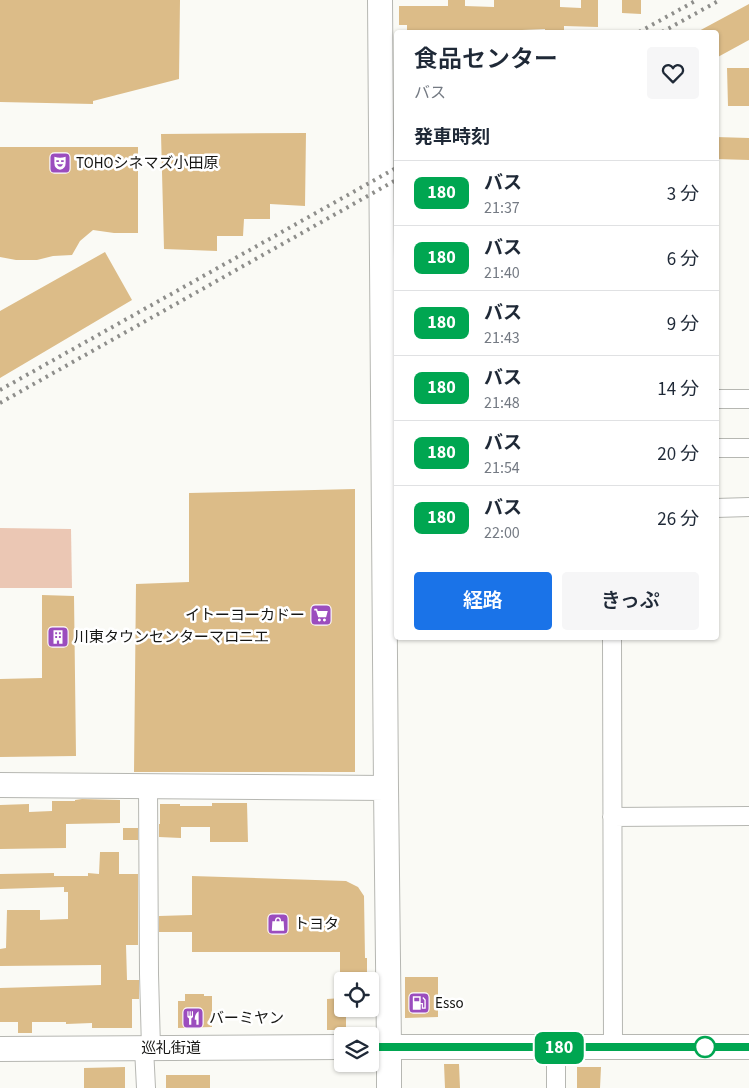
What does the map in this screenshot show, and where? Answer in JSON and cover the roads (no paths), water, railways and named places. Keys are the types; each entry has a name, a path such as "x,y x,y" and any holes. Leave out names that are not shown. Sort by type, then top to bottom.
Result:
{"street":[{"path":"380,0 386,788 380,1047 389,1088"},
{"path":"719,399 749,399"},
{"path":"719,448 749,448"},
{"path":"719,508 749,507"},
{"path":"612,640 613,1048"},
{"path":"0,785 386,788"},
{"path":"146,1088 149,964 148,787"},
{"path":"612,817 749,816"},
{"name":"巡礼街道","path":"0,1049 334,1047"},
{"path":"380,1047 749,1047"},
{"path":"556,1048 556,1088"}],"railway":[{"path":"643,30 697,0"},
{"path":"666,30 720,0"},
{"path":"0,390 394,169"},
{"path":"0,403 394,181"}],"place":[{"name":"TOHOシネマズ小田原","path":"60,163"},
{"name":"イトーヨーカドー","path":"321,615"},
{"name":"川東タウンセンターマロニエ","path":"58,637"},
{"name":"トヨタ","path":"278,924"},
{"name":"Esso","path":"419,1003"},
{"name":"バーミヤン","path":"193,1018"}]}
